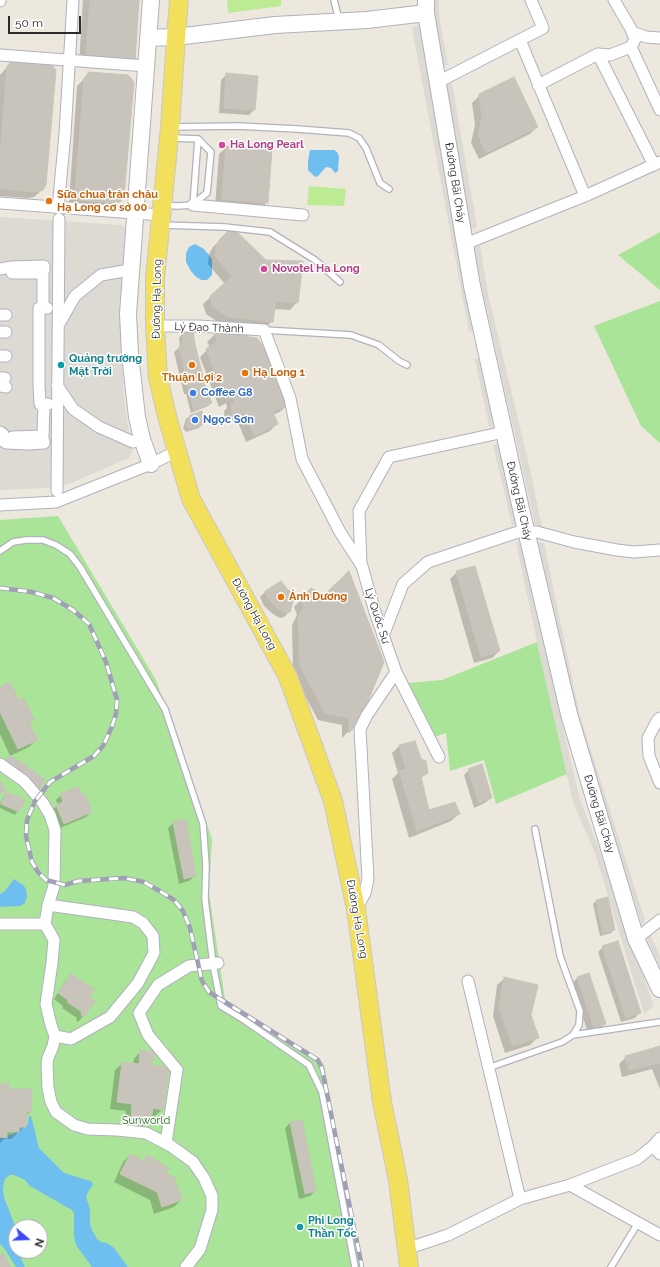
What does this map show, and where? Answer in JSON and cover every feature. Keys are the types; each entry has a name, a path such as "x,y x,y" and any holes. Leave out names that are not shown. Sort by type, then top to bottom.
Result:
{"main road":[{"path":"151,0 128,314 130,354 137,417 142,439 151,464"},
{"name":"Đường Hạ Long","path":"179,0 156,278 155,326 158,378 191,499 288,677 333,801 356,909 382,1102 398,1180 410,1267"},
{"path":"148,38 275,25 340,22 426,6"},
{"name":"Đường Bãi Cháy","path":"426,6 472,286 526,532 569,714 636,939 660,989"},
{"name":"Đường Hạ Long","path":"404,1227 416,1246 419,1267"}],"street":[{"path":"56,491 59,213 73,0"},
{"path":"438,82 543,28 531,0"},
{"path":"538,85 598,54 610,55 631,47 635,39 614,0"},
{"path":"632,32 646,37 660,38"},
{"path":"520,40 585,196"},
{"path":"631,47 660,110"},
{"path":"465,244 585,196 657,163 598,54"},
{"path":"0,55 146,66"},
{"path":"0,204 59,213 161,215"},
{"path":"193,205 303,215"},
{"path":"0,269 11,267 44,266 44,270 12,270 12,273 43,273 43,308"},
{"path":"58,326 75,296 101,275 124,271"},
{"path":"57,402 40,404 39,308 58,308"},
{"name":"Lý Đạo Thành","path":"155,326 198,326 264,330"},
{"name":"Lý Quốc Sư","path":"264,330 290,398 302,459 340,532 362,566 383,636 396,672 439,757"},
{"path":"39,340 58,340"},
{"path":"39,367 58,366"},
{"path":"57,385 74,409 99,427 133,442"},
{"path":"1,439 9,444 44,443 44,440 12,440 12,437 43,436 44,404"},
{"path":"362,566 359,511 389,457 504,432"},
{"path":"0,505 56,502 177,452"},
{"path":"383,636 403,584 428,562 518,532 537,532 574,542 616,550 634,552 660,550"},
{"path":"356,909 365,893 368,879 360,729 367,715 396,672"},
{"path":"660,718 648,738 649,756 660,783"},
{"path":"0,764 24,781 43,803 50,815 55,830 54,886 48,904 45,924 54,940 46,1004 55,1036 47,1064 48,1088 51,1102 56,1112 74,1125 88,1129 146,1133 172,1146 193,1162 204,1178 212,1196 212,1210 200,1249 186,1267"},
{"path":"48,904 133,917 143,923 153,936 154,953 138,983 110,1017 71,1039 55,1036"},
{"path":"636,939 660,920"},
{"path":"0,924 45,924"},
{"path":"166,1143 177,1070 148,1036 139,1013 158,985 189,966 216,963"},
{"path":"468,981 520,1199"},
{"path":"416,1246 448,1235 520,1199 570,1186 637,1159 658,1146"},
{"path":"570,1186 660,1236"}],"lane":[{"path":"334,0 340,22"},
{"path":"169,132 237,126 349,134 359,138 366,148 380,183 389,189"},
{"path":"161,215 178,206 193,205 207,193 211,152 198,138 169,132"},
{"path":"193,205 198,138"},
{"path":"161,215 225,227 270,232 315,260 340,282"},
{"path":"264,330 350,335 379,346 407,365"},
{"path":"0,551 13,542 43,540 56,545 70,554 80,568 165,709 203,824 206,866 205,899 216,963 221,1006 309,1065 322,1092 355,1267"},
{"path":"535,829 560,956 580,1011 579,1025 573,1035"},
{"path":"488,1068 562,1042 573,1035 660,1022"},
{"path":"611,1267 638,1223"}],"green space":[{"path":"227,0 281,0 281,6 228,13"},
{"path":"309,186 346,189 344,206 307,205"},
{"path":"660,232 660,290 618,255"},
{"path":"660,301 660,443 641,426 594,326"},
{"name":"Sunworld","path":"58,516 156,680 212,839 209,893 225,999 324,1064 362,1267 0,1267 0,520"},
{"path":"537,642 567,774 496,804 484,760 450,771 446,733 435,737 408,683 442,680"}],"shaded area":[{"path":"432,0 439,0 439,15 448,65 443,66"},
{"path":"419,24 475,330 469,332 412,28"},
{"path":"452,83 477,227 470,230 445,84"},
{"name":"Quảng trường Mặt Trời","path":"0,217 121,225 125,227 121,332 124,398 132,451 129,458 71,483 48,488 0,490"},
{"path":"480,245 488,294 530,469 542,527 535,525 473,248"},
{"path":"481,358 496,426 489,427 475,359"},
{"path":"500,444 520,525 512,525 493,445"},
{"path":"516,542 522,543 527,571 579,796 654,1006 644,1014 595,853 573,802"},
{"path":"538,542 544,543 580,716 645,920 642,925 576,716"},
{"path":"650,934 660,956 660,967 647,939"}],"water":[{"path":"310,150 334,150 337,152 339,156 338,171 335,173 331,168 326,167 318,176 315,177 308,170"},
{"path":"195,244 204,249 212,259 212,275 207,280 201,280 195,276 186,262 186,253 189,247"},
{"path":"14,879 26,889 27,896 25,903 20,906 0,907 0,894 4,892"},
{"path":"29,1116 31,1116 39,1148 64,1173 91,1181 93,1184 86,1197 90,1209 90,1224 92,1230 97,1239 114,1248 128,1267 92,1267 76,1245 74,1236 74,1213 72,1210 30,1186 25,1180 14,1175 10,1175 5,1179 3,1190 12,1219 8,1219 8,1254 0,1244 0,1135 11,1135 28,1124"},
{"path":"11,1259 21,1259 25,1267 16,1267"}],"building":[{"path":"90,0 139,0 135,60 86,56"},
{"path":"12,61 51,64 56,70 46,185 43,190 35,192 1,189 0,187 0,156 7,66"},
{"path":"89,72 128,75 134,82 124,196 120,202 113,203 79,200 75,195 84,78"},
{"path":"226,73 258,76 255,110 224,108"},
{"path":"514,77 538,127 486,153 478,135 482,117 479,94"},
{"path":"226,146 272,149 268,203 222,199"},
{"name":"Novotel Ha Long","path":"235,230 266,260 303,261 298,303 276,301 273,322 229,317 213,307 210,296 232,276 215,256 216,246 220,239 228,231"},
{"path":"193,332 195,344 183,345 182,333"},
{"name":"Hạ Long 1","path":"248,333 249,337 257,338 263,346 289,404 273,412 278,424 254,436 245,413 232,417 231,403 235,403 233,397 226,400 206,349 218,340 214,334"},
{"name":"Thuận Lợi 2","path":"195,344 205,385 189,390 179,346"},
{"path":"205,385 212,403 194,410 189,390"},
{"name":"Ngọc Sơn","path":"202,411 203,425 189,429 186,425 190,415"},
{"path":"475,566 500,651 481,657 456,571"},
{"path":"349,571 384,662 360,721 349,733 349,718 325,713 300,666 298,617 304,607 301,599 311,588 324,595"},
{"name":"Ánh Dương","path":"281,581 288,590 295,594 290,612 286,613 278,609 269,600 265,591"},
{"path":"10,682 19,700 24,698 34,720 29,723 38,740 18,749 0,712 0,687"},
{"path":"415,741 421,759 426,761 428,773 421,777 429,810 455,802 460,814 417,831 399,771 406,769 399,745"},
{"path":"9,755 28,766 27,770 31,769 45,780 39,790 4,765"},
{"path":"482,764 492,798 479,803 468,769"},
{"path":"0,781 6,790 0,794"},
{"path":"78,787 82,795 85,794 92,812 64,824 56,805 63,802 60,794"},
{"path":"6,792 25,800 19,812 1,804"},
{"path":"186,819 196,876 184,879 173,822"},
{"path":"608,897 615,930 603,933 596,900"},
{"path":"618,941 641,1013 626,1018 602,946"},
{"path":"589,973 606,1024 594,1028 577,977"},
{"path":"71,974 94,989 89,997 95,1001 84,1017 81,1015 82,1012 67,1002 68,1000 58,993"},
{"path":"504,977 538,985 531,1015 539,1038 513,1046 499,1009"},
{"path":"660,1046 660,1063 629,1070 625,1056"},
{"path":"140,1050 154,1052 152,1065 169,1067 163,1110 153,1108 151,1120 131,1118 132,1104 117,1102 122,1062 139,1064"},
{"path":"0,1084 9,1084 9,1089 32,1089 31,1112 27,1112 26,1127 19,1127 19,1132 7,1132 7,1138 0,1137"},
{"path":"302,1120 316,1191 305,1194 290,1122"},
{"path":"130,1154 144,1161 147,1155 169,1168 166,1173 174,1177 182,1200 162,1207 157,1192 120,1174"},
{"path":"3,1253 11,1267 0,1267 0,1255"}],"railway":[{"path":"0,588 32,592 53,598 73,610 89,624 106,662 117,700 116,714 103,746 94,756 50,782 35,801 27,820 26,836 32,862 38,872 46,880 65,885 78,881 124,878 144,882 174,900 183,911 190,928 202,981 209,992 318,1060 322,1069 362,1267"}],"place":[{"name":"Ha Long Pearl","path":"222,145"},
{"name":"Sữa chua trân châu Hạ Long cơ sở 00","path":"49,201"},
{"name":"Novotel Ha Long","path":"264,269"},
{"name":"Quảng trường Mặt Trời","path":"61,365"},
{"name":"Thuận Lợi 2","path":"192,365"},
{"name":"Hạ Long 1","path":"245,373"},
{"name":"Coffee G8","path":"193,393"},
{"name":"Ngọc Sơn","path":"195,420"},
{"name":"Ánh Dương","path":"281,597"},
{"name":"Phi Long Thần Tốc","path":"300,1227"}]}
